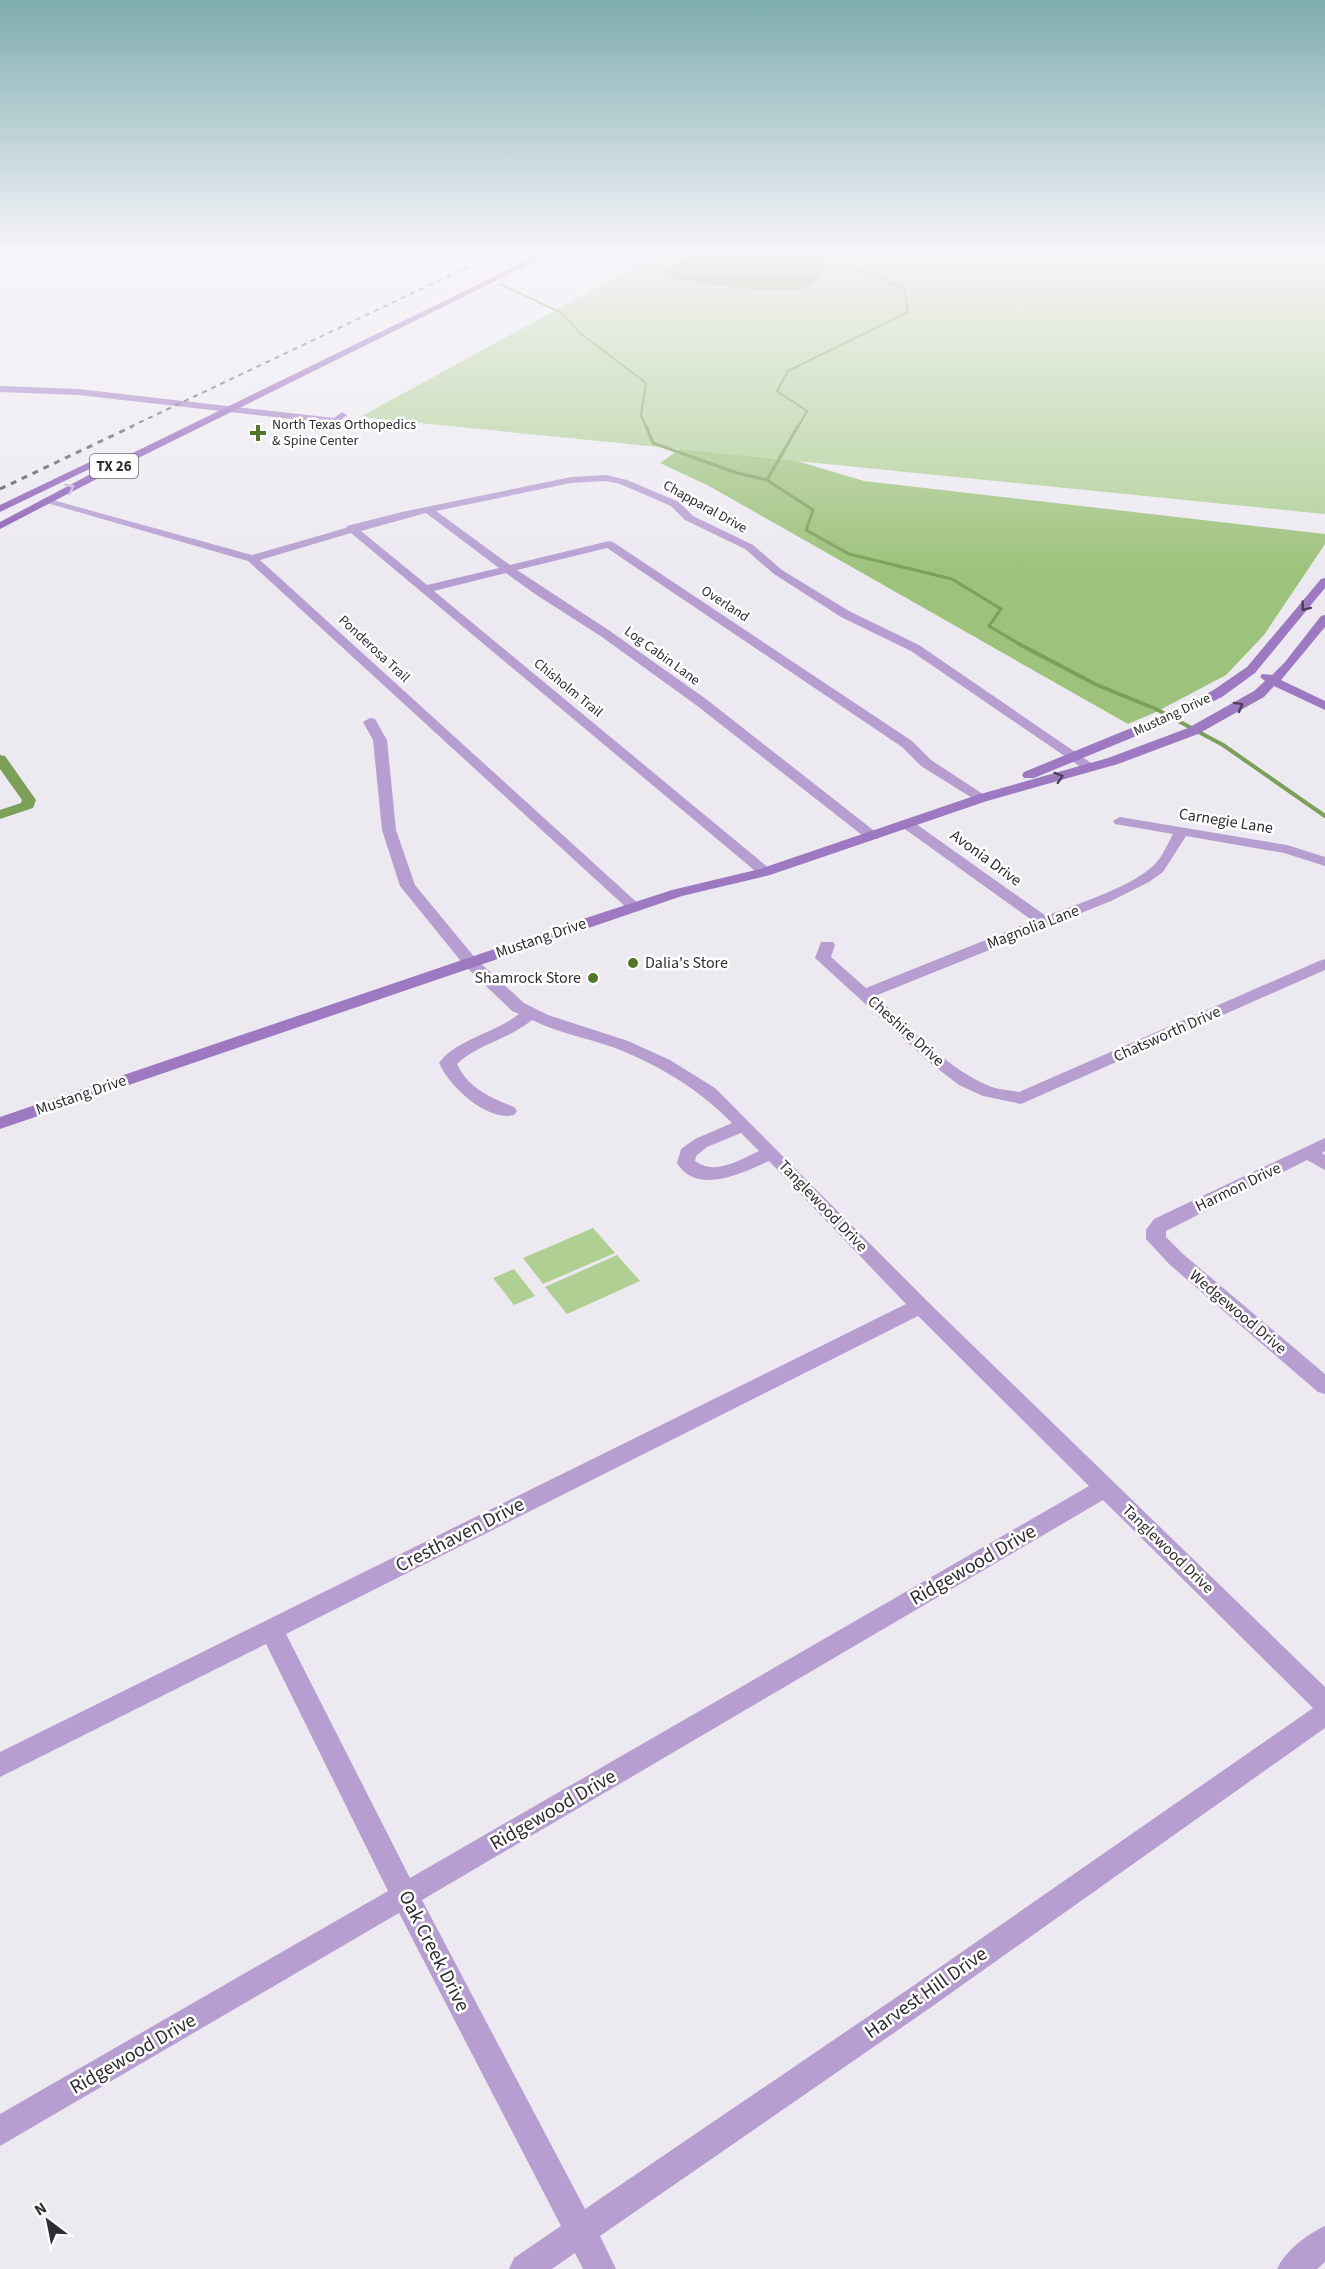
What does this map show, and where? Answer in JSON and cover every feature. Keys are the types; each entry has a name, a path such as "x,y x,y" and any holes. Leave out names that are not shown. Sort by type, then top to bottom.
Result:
{"main road":[{"name":"TX 26","path":"0,526 45,501 332,360"},
{"path":"0,387 55,387 223,400 339,418 230,410 55,387"},
{"path":"192,415 223,400"},
{"name":"TX 26","path":"0,509 109,455"},
{"name":"Mustang Drive","path":"982,798 1000,787 1207,699 1251,670 1325,581"},
{"name":"Mustang Drive","path":"0,1123 634,907 677,893 765,872 982,798 1031,786 1153,747 1193,731 1259,694 1275,680 1325,619"},
{"path":"1251,670 1325,706"}],"street":[{"name":"Chapparal Drive","path":"252,559 351,528 571,480 606,478 623,482 675,504 689,518 748,547 778,572 845,614 915,648 1090,767"},
{"name":"Ponderosa Trail","path":"45,501 252,559 634,907"},
{"name":"Log Cabin Lane","path":"428,510 508,570 606,634 701,702 872,836"},
{"name":"Chisholm Trail","path":"351,528 765,872"},
{"name":"Overland","path":"423,590 609,544 908,744 941,773 982,798"},
{"name":"Tanglewood Drive","path":"370,722 380,740 389,830 408,886 470,962 518,1007 664,1064 709,1092 920,1306 1325,1703"},
{"name":"Carnegie Lane","path":"1120,821 1287,849 1325,862"},
{"name":"Avonia Drive","path":"907,824 1044,922"},
{"name":"Magnolia Lane","path":"865,994 1106,898 1144,879 1158,869 1181,833"},
{"name":"Cheshire Drive","path":"827,945 823,958 935,1058 965,1081 989,1092 1008,1097"},
{"name":"Chatsworth Drive","path":"1008,1097 1021,1098 1033,1094 1325,964"},
{"path":"508,1111 478,1100 451,1072 448,1063 454,1055 496,1036 530,1013"},
{"path":"744,1125 701,1143 687,1153 686,1163 694,1172 709,1176 725,1172 771,1153"},
{"path":"1317,1148 1325,1164"},
{"name":"Harmon Drive","path":"1156,1234 1161,1224 1317,1148"},
{"name":"Wedgewood Drive","path":"1156,1234 1156,1239 1176,1259 1325,1386"},
{"name":"Cresthaven Drive","path":"0,1765 920,1306"},
{"name":"Ridgewood Drive","path":"0,2131 1105,1488"},
{"name":"Oak Creek Drive","path":"272,1631 405,1896 600,2269"},
{"name":"Harvest Hill Drive","path":"525,2269 911,2005 1325,1714"},
{"path":"1293,2269 1325,2242"}],"shaded area":[{"path":"464,360 1325,360 1325,514 360,417"},
{"path":"680,449 797,461 864,481 1325,534 1325,544 1264,635 1226,675 1128,724 709,486 660,463"},
{"path":"593,1228 615,1253 543,1284 523,1258"},
{"path":"617,1255 640,1281 567,1314 545,1287"},
{"path":"514,1269 535,1296 514,1305 493,1278"}],"waterway":[{"path":"615,360 646,383 641,415 646,427"},
{"path":"798,427 807,411 777,391 788,371 811,360"},
{"path":"646,426 653,443 737,473 767,480"},
{"path":"767,480 798,426"},
{"path":"767,480 813,510 806,530 849,554 952,579 1001,609 989,626 1021,645"},
{"path":"1019,644 1097,685 1156,709 1223,745 1325,816"},
{"path":"0,759 29,800 28,805 0,815"}],"railway":[{"path":"130,427 272,360"},
{"path":"0,489 133,426"}],"place":[{"name":"North Texas Orthopedics & Spine Center","path":"258,433"},
{"name":"Dalia's Store","path":"633,963"},
{"name":"Shamrock Store","path":"593,978"}]}
